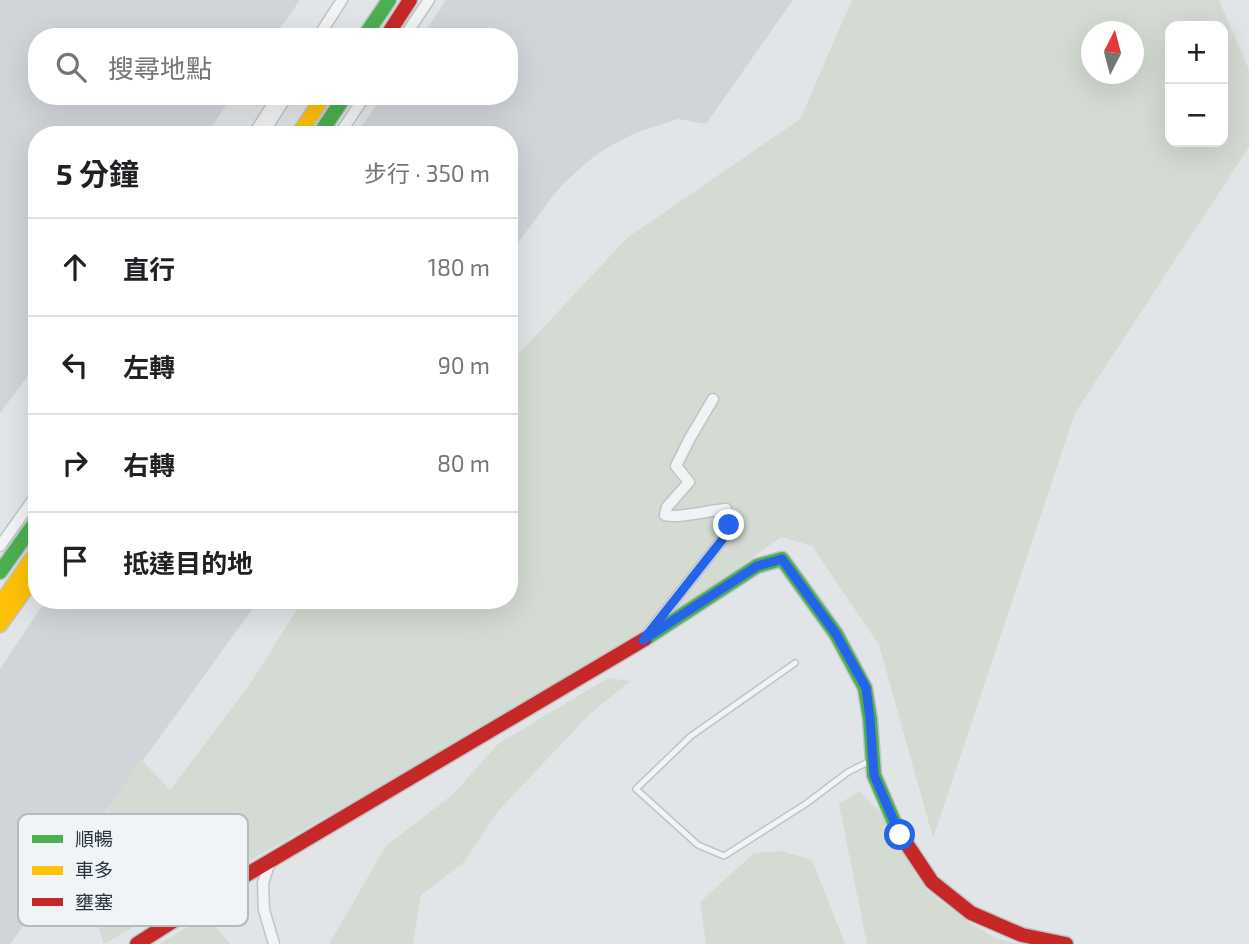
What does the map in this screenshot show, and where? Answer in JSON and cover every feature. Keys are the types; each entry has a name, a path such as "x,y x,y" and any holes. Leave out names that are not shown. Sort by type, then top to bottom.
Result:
{"street":[{"path":"324,28 342,0"},
{"path":"370,28 389,0"},
{"path":"392,28 410,0"},
{"path":"410,28 429,0"},
{"path":"328,28 329,20"},
{"path":"259,126 272,105"},
{"path":"268,126 281,105"},
{"path":"304,126 318,105"},
{"path":"325,126 339,105"},
{"path":"345,126 359,105"},
{"path":"643,640 722,540 729,525 726,509 671,518 665,515 667,507 689,482 676,466 713,398"},
{"path":"0,546 28,507"},
{"path":"0,572 28,533"},
{"path":"248,874 643,640 757,566 782,559 836,634 866,688 874,775 900,835 932,882 971,913 1022,935 1066,944"},
{"path":"0,604 28,564"},
{"path":"0,625 28,586"},
{"path":"270,862 263,883 264,910 274,944"},
{"path":"137,944 167,926"}],"lane":[{"path":"795,663 691,736 636,789 698,845 724,856 807,803 848,772 873,760"}],"shaded area":[{"path":"0,0 300,0 280,28 28,28 28,105 226,105 212,126 28,126 28,376 0,413"},
{"path":"446,0 793,0 706,124 678,119 635,133 605,149 564,183 518,243 518,126 362,126 376,105 518,105 518,28 427,28"},
{"path":"852,0 1219,0 1228,21 1249,70 1249,147 1075,413 933,838 879,645 812,546 781,537 675,614 627,645 248,862 248,814 105,814 141,759 170,790 250,684 297,609 518,609 518,354 627,238 800,119"},
{"path":"40,609 252,609 104,814 18,814 18,926 23,926 10,944 0,944 0,669"},
{"path":"608,678 630,681 590,714 499,810 464,862 421,895 413,944 329,944 386,846 453,794 499,743"},
{"path":"859,791 882,814 926,890 995,938 1020,944 867,944 839,804"},
{"path":"781,851 812,860 845,944 706,944 700,902 754,853"},
{"path":"98,926 135,926 104,944"},
{"path":"190,926 215,926 230,944 159,944"}],"traffic: fast":[{"path":"370,28 389,0"},
{"path":"325,126 339,105"},
{"path":"0,572 28,533"},
{"path":"645,639 757,566 782,559 836,634 865,688 874,775 898,831"}],"traffic: slow":[{"path":"304,126 318,105"},
{"path":"0,604 28,564"},
{"path":"0,625 28,586"}],"traffic: jam":[{"path":"392,28 410,0"},
{"path":"248,874 645,639"},
{"path":"898,831 932,882 971,913 1022,935 1066,944"},
{"path":"137,944 165,926"}],"route":[{"path":"729,525 725,536 643,640 757,566 782,559 836,634 866,688 874,775 900,835"}]}
